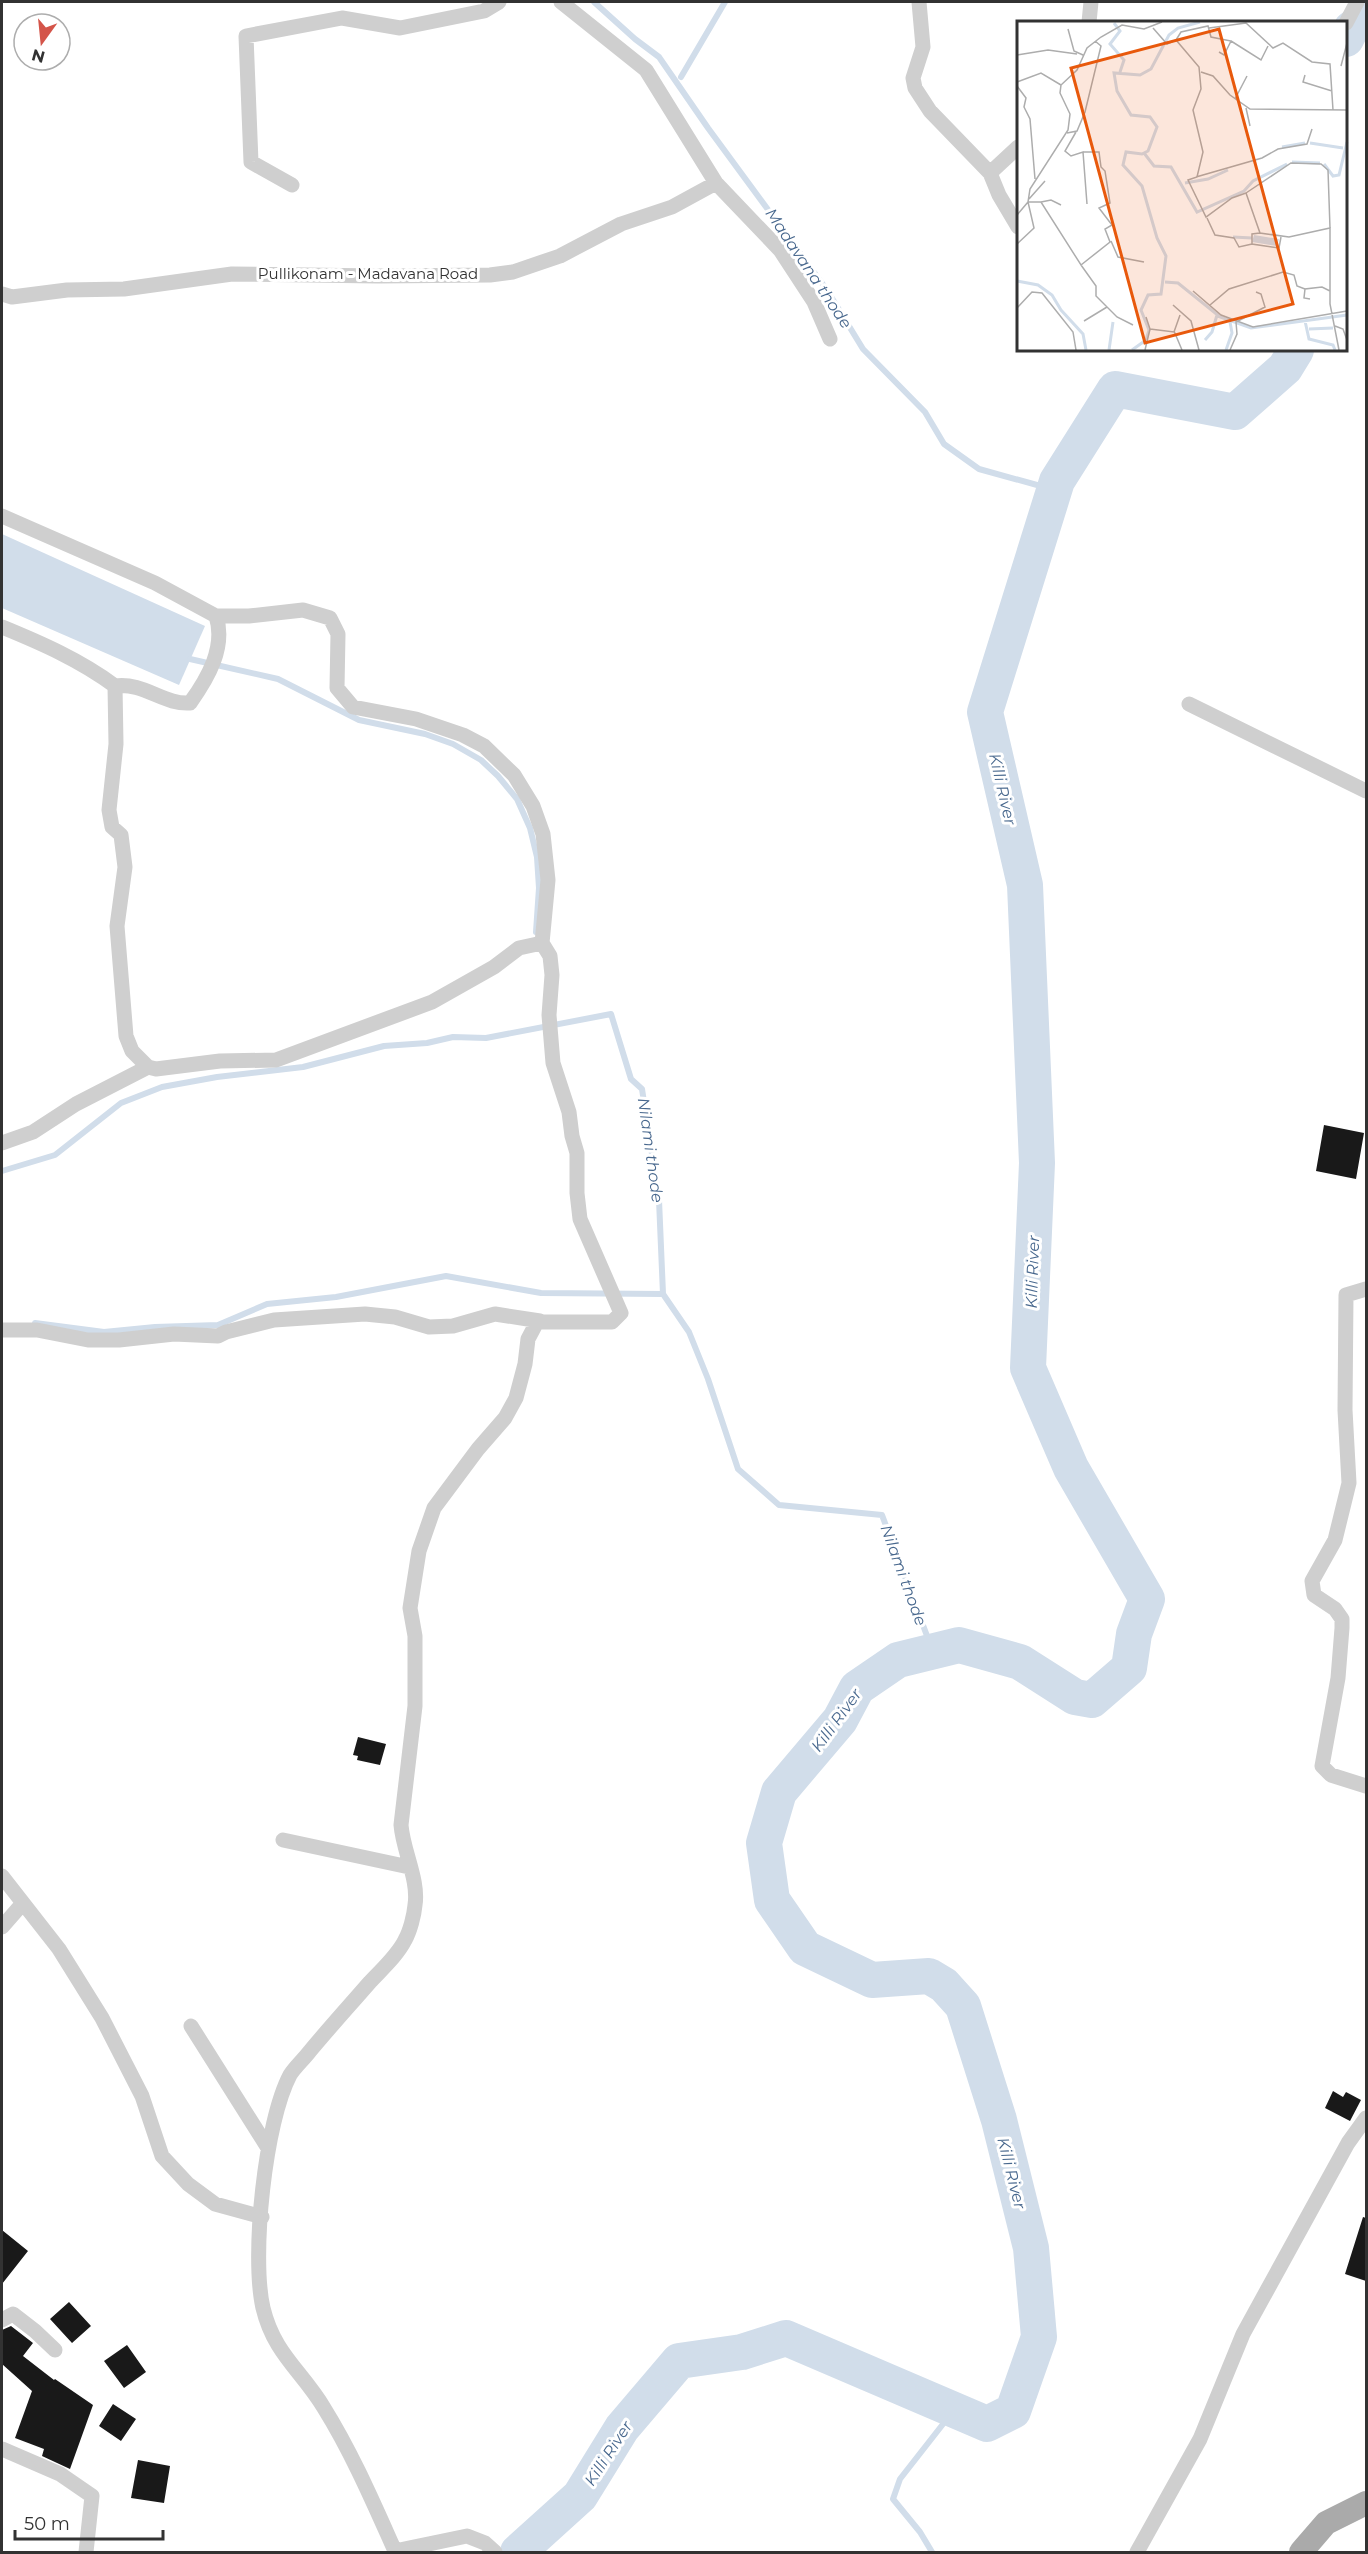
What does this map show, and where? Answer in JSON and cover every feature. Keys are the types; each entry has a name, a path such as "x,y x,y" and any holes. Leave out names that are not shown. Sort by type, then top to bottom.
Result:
{"main road":[{"path":"1301,2553 1326,2523 1366,2503"}],"street":[{"path":"292,185 251,162 246,36 342,18 400,28 484,11 499,2"},
{"path":"561,2 646,70 716,183 780,250 814,303 830,339"},
{"path":"919,2 923,47 913,78 915,88 930,111 990,173 999,195 1017,225"},
{"path":"1089,21 1091,2"},
{"path":"1347,21 1357,2"},
{"path":"990,173 1017,148"},
{"name":"Pullikonam - Madavana Road","path":"2,294 12,297 67,290 124,289 231,274 378,276 489,275 513,272 560,256 621,224 672,207 716,183"},
{"path":"2,516 155,584 216,616 249,616 303,610 330,618 338,634 337,688 353,706 416,719 463,735 484,746 514,775 533,806 543,834 548,880 542,943 550,956 552,975 550,1038 553,1063 569,1112 577,1153 580,1219 621,1313 612,1323 540,1321 495,1314 453,1326 429,1327 395,1317 365,1314 274,1320 218,1336 174,1334 119,1340 88,1340 36,1330 2,1330"},
{"path":"2,627 39,642 91,670 115,686 138,686 182,704 190,703 205,679 220,640 216,616"},
{"path":"115,686 116,744 110,810 112,827 121,835 125,867 117,926 121,992 128,1045 148,1067 156,1069 220,1061 276,1060 432,1002 494,967 519,948 542,943"},
{"path":"1189,704 1366,790"},
{"path":"2,1143 33,1132 76,1104 148,1067"},
{"path":"1366,1289 1346,1295 1345,1410 1349,1483 1335,1540 1312,1581 1314,1595 1335,1609 1342,1619 1338,1678 1322,1766 1331,1775 1366,1786"},
{"path":"495,2553 485,2543 467,2536 394,2552 361,2474 324,2407 277,2346 263,2307 260,2268 268,2148 274,2121 291,2075 336,2020 396,1954 405,1940 415,1906 416,1893 402,1842 401,1825 414,1707 415,1636 410,1608 419,1551 434,1508 478,1449 505,1418 516,1398 525,1364 528,1339 540,1321"},
{"path":"283,1840 409,1867"},
{"path":"2,1876 59,1949 102,2018 142,2096 162,2156 188,2184 215,2204 262,2217"},
{"path":"2,1927 23,1903"},
{"path":"191,2026 268,2148"},
{"path":"1137,2553 1200,2439 1242,2334 1348,2143 1366,2118"},
{"path":"2,2320 13,2314 55,2350"},
{"path":"2,2449 60,2474 92,2496 86,2553"}],"shaded area":[{"path":"2,534 205,626 179,685 2,608"}],"building":[{"path":"1324,1125 1364,1133 1356,1179 1316,1171"},
{"path":"358,1737 386,1744 380,1765 357,1760 358,1756 353,1755"},
{"path":"1333,2091 1343,2097 1346,2092 1361,2100 1350,2121 1325,2108"},
{"path":"1363,2217 1366,2218 1366,2281 1345,2274"},
{"path":"2,2230 28,2251 2,2284"},
{"path":"69,2302 91,2326 72,2343 50,2319"},
{"path":"11,2326 33,2343 23,2356 54,2380 93,2405 70,2469 42,2456 44,2449 15,2438 32,2391 2,2364 2,2330"},
{"path":"127,2345 146,2372 124,2388 104,2361"},
{"path":"113,2404 136,2419 121,2441 99,2426"},
{"path":"138,2460 170,2466 164,2503 131,2498"}],"waterway":[{"name":"Madavana thode","path":"594,2 659,57 827,290 863,349 925,412 944,444 979,469 1055,490"},
{"path":"681,77 725,2"},
{"name":"Killi River","path":"1347,37 1351,29 1366,18"},
{"name":"Killi River","path":"518,2552 580,2496 622,2428 679,2361 742,2352 786,2338 987,2424 1013,2411 1039,2337 1031,2248 999,2120 963,2006 944,1985 929,1976 872,1980 805,1948 772,1900 764,1843 779,1792 840,1720 857,1688 898,1660 959,1645 1020,1662 1075,1697 1092,1700 1129,1668 1134,1634 1147,1599 1071,1468 1028,1368 1037,1163 1025,885 985,712 1057,481 1115,389 1235,412 1285,368 1295,351"},
{"path":"190,659 278,679 359,720 425,734 453,744 481,760 517,799 530,828 537,857 539,888 536,932"},
{"name":"Nilami thode","path":"2,1171 55,1155 121,1103 162,1087 217,1077 303,1067 384,1046 427,1043 453,1037 486,1038 611,1014 631,1079 642,1089 659,1200 663,1294 689,1332 708,1379 738,1469 779,1505 882,1515 933,1652"},
{"path":"35,1323 104,1332 155,1327 218,1325 267,1304 336,1297 446,1276 541,1293 663,1294"},
{"path":"932,2552 920,2532 893,2499 900,2479 954,2410"}]}
